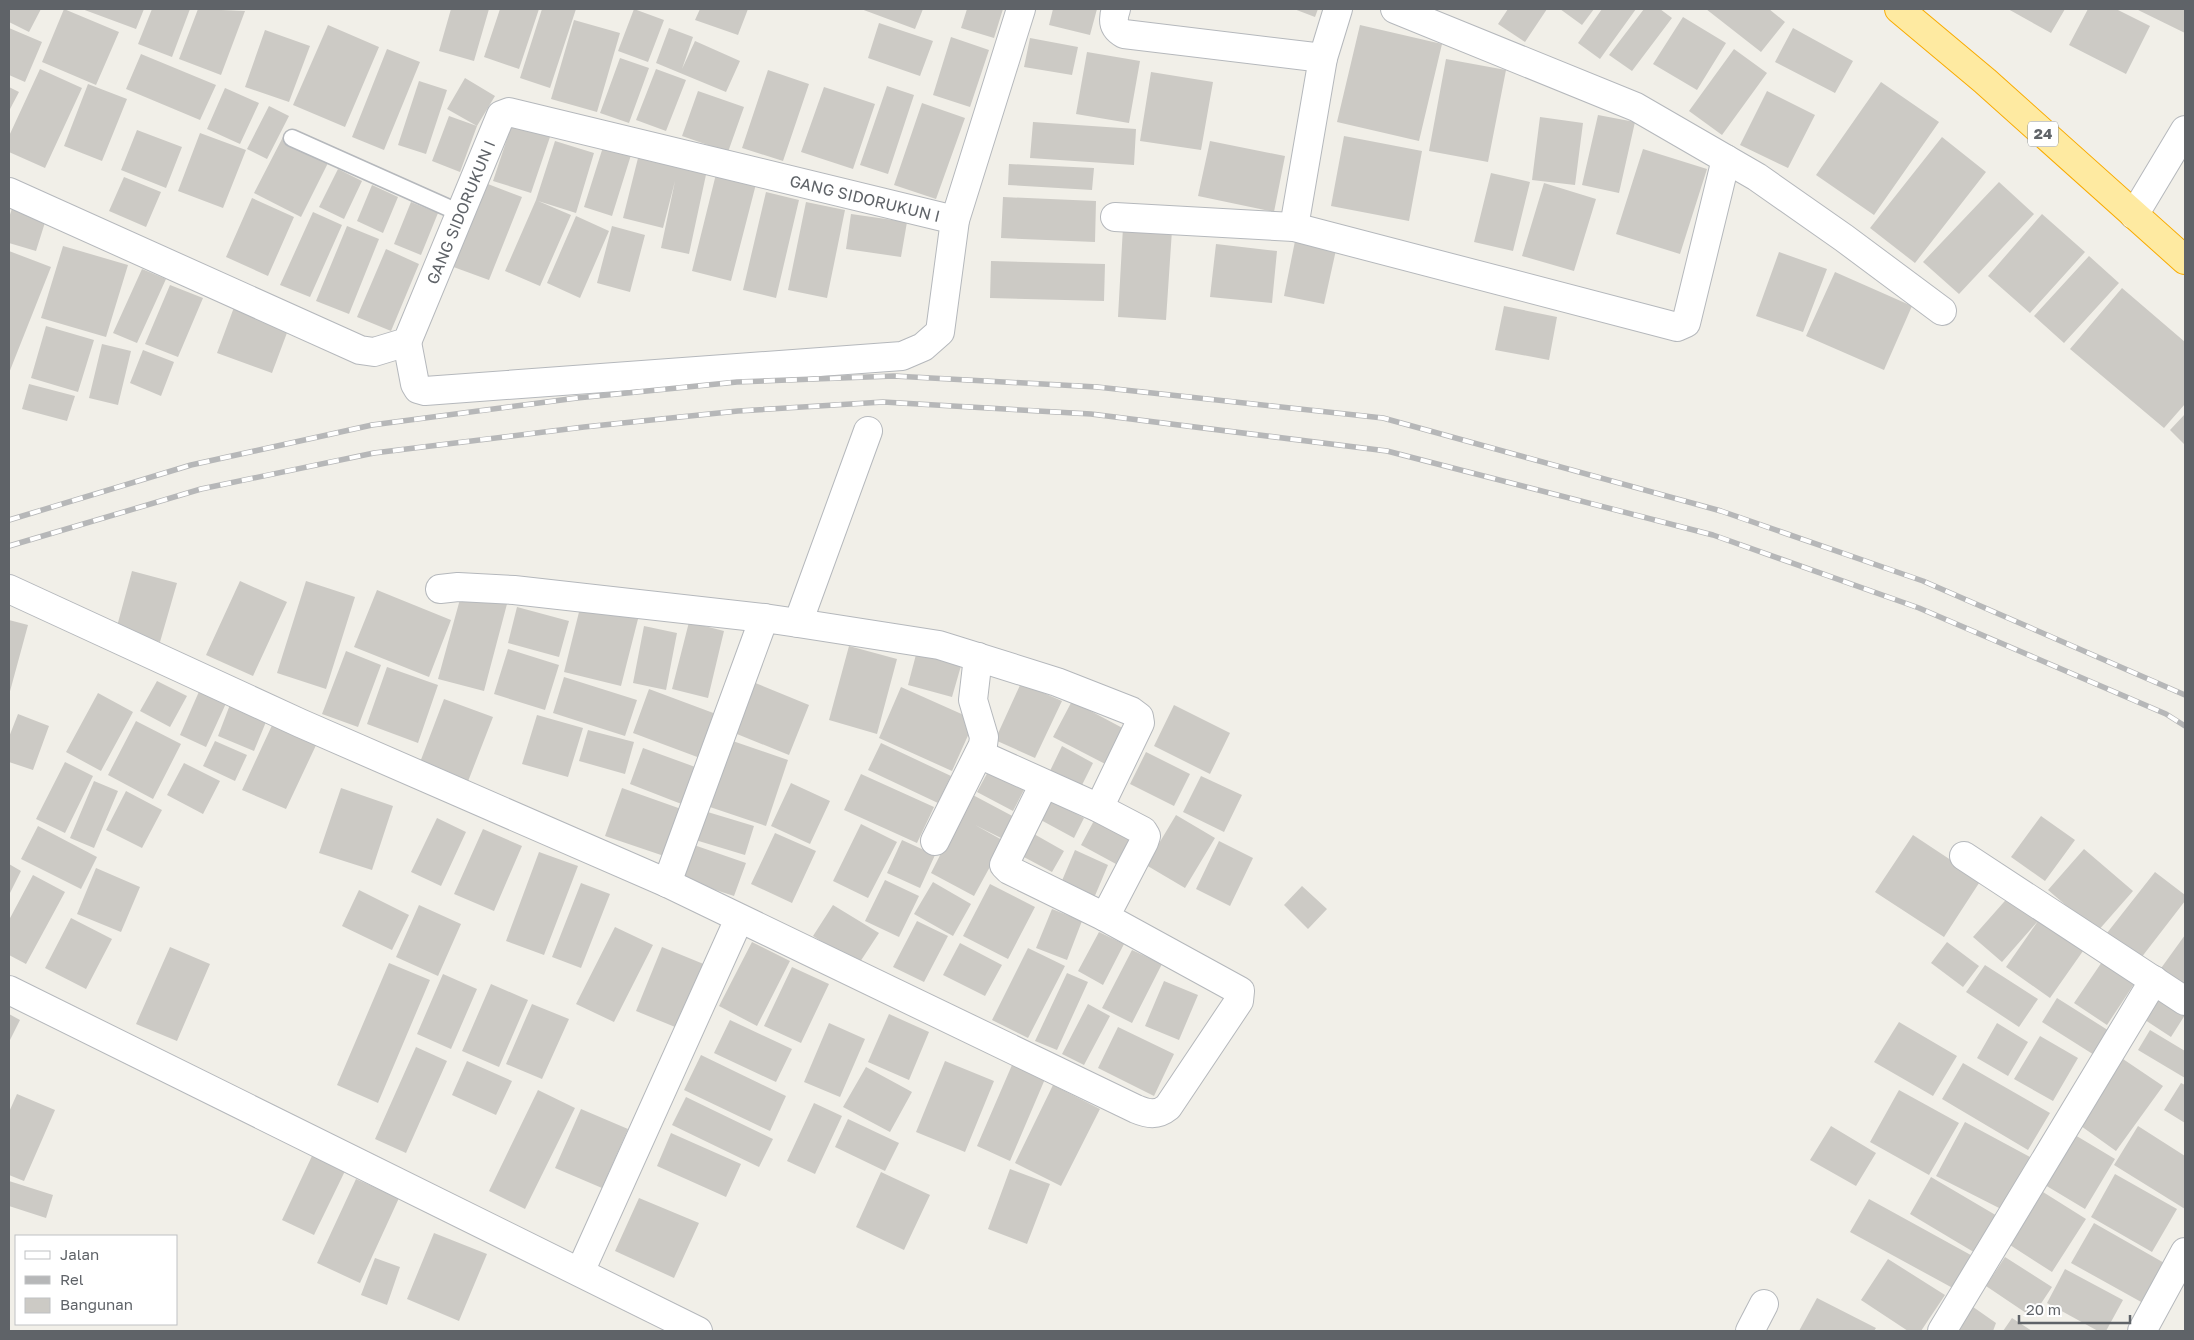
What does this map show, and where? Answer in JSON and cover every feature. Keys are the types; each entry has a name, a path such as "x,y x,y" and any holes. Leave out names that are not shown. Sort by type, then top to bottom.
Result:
{"highway":[{"name":"24","path":"1899,9 1984,81 2185,260"}],"street":[{"path":"9,192 360,350 374,352 408,342 415,384 418,389 425,391 902,356 922,347 940,332 955,220 1021,9"},
{"path":"1116,9 1113,21 1117,30 1124,34 1323,58"},
{"path":"1294,227 1323,58 1338,9"},
{"path":"1395,9 1636,108 1757,177 1844,238 1942,311"},
{"name":"GANG SIDORUKUN I","path":"408,342 501,116 509,112 955,220"},
{"path":"2134,215 2185,130"},
{"path":"1116,217 1294,227 1681,327 1686,323 1726,159"},
{"path":"798,623 868,431"},
{"path":"440,589 458,586 514,590 798,623 939,645 1057,682 1131,711 1139,717 1140,723 1137,731 1099,808"},
{"path":"9,589 291,719 667,883 1144,1113 1160,1113 1168,1107 1239,1001 1240,990 1105,916 1009,870 1004,865 1044,784"},
{"path":"667,883 764,618"},
{"path":"935,841 983,745 984,737 973,700 978,657"},
{"path":"979,754 1099,808 1143,831 1146,836 1144,842 1105,916"},
{"path":"1964,856 2185,1001"},
{"path":"580,1272 740,919"},
{"path":"1942,1331 2154,980"},
{"path":"9,990 580,1272 683,1328"},
{"path":"2142,1331 2185,1252"},
{"path":"1750,1331 1764,1304"}],"lane":[{"path":"292,138 460,213"}],"building":[{"path":"9,9 41,9 29,32 9,22"},
{"path":"64,9 119,32 96,85 42,62"},
{"path":"82,9 144,9 136,29"},
{"path":"152,9 190,9 172,57 138,44"},
{"path":"198,9 245,11 221,75 179,59"},
{"path":"451,9 489,9 474,61 439,51"},
{"path":"500,9 539,9 519,69 484,57"},
{"path":"542,9 576,9 550,88 520,78"},
{"path":"634,9 664,20 648,62 618,51"},
{"path":"700,9 748,9 738,35 695,20"},
{"path":"861,9 923,9 915,29"},
{"path":"967,9 1003,9 994,38 961,28"},
{"path":"1053,9 1097,9 1090,35 1049,25"},
{"path":"1294,9 1318,9 1315,17"},
{"path":"1508,9 1547,9 1525,42 1498,24"},
{"path":"1560,9 1594,9 1582,25"},
{"path":"1602,9 1636,9 1600,59 1578,43"},
{"path":"1644,9 1660,9 1672,18 1632,71 1609,55"},
{"path":"1706,9 1769,9 1785,22 1761,52"},
{"path":"2008,9 2065,9 2051,33"},
{"path":"2088,9 2116,9 2150,26 2126,74 2069,45"},
{"path":"2136,9 2185,9 2185,33"},
{"path":"1683,17 1726,43 1697,90 1653,64"},
{"path":"574,20 620,33 597,112 551,99"},
{"path":"879,23 933,41 920,76 868,58"},
{"path":"328,25 379,47 345,127 293,105"},
{"path":"1360,25 1442,44 1419,141 1337,122"},
{"path":"9,28 42,42 25,82 9,75"},
{"path":"669,28 693,37 682,69 695,41 740,61 726,92 656,63"},
{"path":"1793,28 1853,61 1835,93 1775,62"},
{"path":"265,30 310,46 289,102 245,87"},
{"path":"951,37 989,50 970,107 933,95"},
{"path":"1030,38 1078,47 1072,75 1024,67"},
{"path":"387,49 420,62 384,150 352,137"},
{"path":"1734,49 1767,73 1722,135 1689,111"},
{"path":"1087,52 1140,61 1129,123 1076,114"},
{"path":"141,54 216,85 200,120 126,89"},
{"path":"620,58 649,68 629,123 600,113"},
{"path":"1446,59 1506,70 1488,162 1429,151"},
{"path":"40,69 82,88 45,168 9,152 9,136"},
{"path":"656,69 686,80 666,131 636,120"},
{"path":"768,70 809,84 783,161 742,148"},
{"path":"1151,72 1213,82 1201,150 1140,141"},
{"path":"465,78 495,96 477,126 447,109"},
{"path":"419,81 447,90 426,154 398,145"},
{"path":"1881,82 1939,122 1874,215 1816,175"},
{"path":"88,84 127,99 102,161 64,146"},
{"path":"887,86 914,95 888,174 860,165"},
{"path":"9,87 19,92 9,111"},
{"path":"824,87 875,104 853,169 801,152"},
{"path":"225,88 259,103 240,144 207,129"},
{"path":"698,91 744,107 728,152 682,136"},
{"path":"1767,91 1815,115 1788,168 1740,145"},
{"path":"922,103 965,118 936,199 894,185"},
{"path":"269,106 289,116 267,159 247,149"},
{"path":"1598,115 1635,122 1619,193 1582,185"},
{"path":"449,116 477,126 460,172 432,161"},
{"path":"1540,117 1583,123 1575,185 1532,180"},
{"path":"513,121 551,134 531,193 493,181"},
{"path":"1033,122 1136,129 1134,165 1030,158"},
{"path":"137,130 182,147 166,188 121,170"},
{"path":"200,133 246,150 223,208 178,191"},
{"path":"284,135 330,159 301,217 254,193"},
{"path":"1344,136 1422,151 1409,221 1331,206"},
{"path":"1942,137 1986,172 1915,263 1870,228"},
{"path":"555,141 594,153 576,213 538,201 571,215 540,286 505,271 536,200"},
{"path":"1210,141 1285,156 1274,212 1198,196"},
{"path":"603,147 631,155 612,216 584,207"},
{"path":"1643,149 1707,169 1680,254 1616,234"},
{"path":"639,154 707,170 689,254 661,248 675,181 663,228 623,218"},
{"path":"1009,164 1094,168 1092,190 1008,185"},
{"path":"338,169 362,181 344,219 319,207"},
{"path":"1491,173 1530,182 1513,251 1474,242"},
{"path":"716,174 756,184 731,281 692,271"},
{"path":"124,177 161,192 146,227 109,211"},
{"path":"480,181 522,197 489,280 448,265"},
{"path":"1999,182 2034,214 1959,294 1923,262"},
{"path":"1544,183 1596,199 1574,271 1522,256"},
{"path":"372,185 398,197 383,233 357,221"},
{"path":"766,192 799,200 776,298 743,290"},
{"path":"1003,197 1096,201 1095,242 1001,238"},
{"path":"252,198 294,217 268,276 226,257"},
{"path":"411,202 438,213 421,255 394,244"},
{"path":"806,202 845,210 827,298 788,290"},
{"path":"13,205 47,216 36,251 9,243 9,218"},
{"path":"313,212 342,225 310,297 280,285"},
{"path":"851,214 907,222 901,257 846,249"},
{"path":"2042,214 2085,252 2030,313 1988,276"},
{"path":"576,216 609,231 580,298 547,283"},
{"path":"347,226 379,239 349,314 316,301"},
{"path":"612,226 645,235 630,292 597,283"},
{"path":"1123,227 1172,230 1166,320 1118,317"},
{"path":"1295,241 1336,250 1324,304 1284,296"},
{"path":"1216,244 1277,251 1272,303 1210,297"},
{"path":"63,246 128,265 106,337 41,318"},
{"path":"386,249 419,264 391,331 357,317"},
{"path":"9,251 51,267 9,373"},
{"path":"1779,252 1827,269 1803,332 1756,316"},
{"path":"2089,256 2119,283 2064,343 2034,316"},
{"path":"991,261 1105,264 1104,301 990,298"},
{"path":"142,269 166,279 137,343 113,333"},
{"path":"1835,272 1912,306 1884,370 1806,336"},
{"path":"170,285 203,298 178,357 145,344"},
{"path":"2122,288 2185,342 2185,404 2164,428 2070,349"},
{"path":"236,302 291,322 272,373 217,353"},
{"path":"1504,306 1557,317 1549,360 1495,350"},
{"path":"46,326 94,340 78,392 31,378"},
{"path":"102,344 131,351 118,405 89,398"},
{"path":"143,350 174,362 161,396 130,383"},
{"path":"29,384 75,396 67,421 22,409"},
{"path":"2185,414 2185,445 2170,430"},
{"path":"132,571 177,583 160,642 116,630"},
{"path":"240,581 287,602 253,676 206,655"},
{"path":"306,581 355,597 326,689 277,673"},
{"path":"377,590 451,620 429,677 354,647"},
{"path":"462,592 507,604 484,691 438,679"},
{"path":"581,604 638,619 621,686 564,672"},
{"path":"517,607 569,621 559,657 508,643"},
{"path":"9,620 28,625 9,695"},
{"path":"689,622 724,631 708,698 672,689"},
{"path":"644,626 677,633 666,690 633,683"},
{"path":"849,646 897,659 877,734 829,720"},
{"path":"918,647 963,659 952,697 908,685"},
{"path":"508,649 559,665 545,710 494,694"},
{"path":"346,651 381,665 358,727 322,714"},
{"path":"387,667 438,685 418,743 367,724"},
{"path":"564,677 637,700 625,736 553,713"},
{"path":"157,681 187,696 170,727 140,711"},
{"path":"753,682 809,705 789,755 732,732"},
{"path":"1021,683 1062,701 1035,758 995,740"},
{"path":"201,687 228,699 206,747 180,735"},
{"path":"901,687 975,720 952,771 879,738"},
{"path":"649,689 716,714 700,758 633,733"},
{"path":"98,693 133,712 101,771 66,752"},
{"path":"444,699 493,717 467,784 419,765"},
{"path":"1072,701 1130,732 1111,767 1053,737"},
{"path":"231,702 268,717 254,751 218,736"},
{"path":"1174,705 1230,733 1210,774 1154,746"},
{"path":"18,714 49,726 33,770 9,762 9,737"},
{"path":"537,715 583,728 568,777 522,764"},
{"path":"136,721 181,744 153,799 108,775"},
{"path":"274,721 318,741 286,809 242,790"},
{"path":"588,730 634,742 625,774 579,761"},
{"path":"724,738 788,760 766,826 701,804"},
{"path":"215,741 247,755 235,781 203,766"},
{"path":"881,743 951,776 938,803 868,770"},
{"path":"1062,746 1093,763 1080,789 1049,773"},
{"path":"643,748 698,768 684,805 630,784"},
{"path":"1146,752 1190,774 1174,806 1130,784"},
{"path":"65,762 93,776 65,833 36,819"},
{"path":"184,763 220,781 203,814 167,795"},
{"path":"990,768 1026,786 1013,811 977,792"},
{"path":"861,774 934,807 917,843 844,810"},
{"path":"1201,776 1242,795 1224,832 1183,812"},
{"path":"94,781 118,791 94,848 70,838"},
{"path":"791,783 830,801 810,844 771,826"},
{"path":"341,788 393,806 372,870 319,853"},
{"path":"622,788 684,810 667,857 605,836"},
{"path":"126,791 162,810 142,848 106,830"},
{"path":"971,794 1018,819 1007,841 975,825 1004,841 974,896 931,873"},
{"path":"1049,800 1084,818 1074,838 1039,819"},
{"path":"701,810 754,826 745,855 692,839"},
{"path":"1097,815 1132,835 1116,864 1081,845"},
{"path":"1176,815 1215,838 1185,888 1146,865"},
{"path":"2041,816 2075,840 2045,881 2011,857"},
{"path":"437,818 466,832 441,886 411,872"},
{"path":"861,824 897,842 868,898 833,881"},
{"path":"38,826 97,857 81,889 21,859"},
{"path":"483,829 522,846 494,911 454,894"},
{"path":"775,833 816,851 792,903 751,884"},
{"path":"1034,834 1064,851 1052,872 1022,856"},
{"path":"1913,835 1981,880 1944,937 1875,892"},
{"path":"902,840 935,855 920,888 887,873"},
{"path":"1219,841 1253,858 1230,906 1196,889"},
{"path":"691,844 746,863 734,896 679,878"},
{"path":"2084,849 2133,891 2097,932 2048,890"},
{"path":"1075,850 1108,865 1094,898 1061,883"},
{"path":"539,852 578,866 544,955 506,941"},
{"path":"9,864 21,871 9,895"},
{"path":"96,868 140,887 121,932 77,914"},
{"path":"2155,872 2185,895 2185,901 2141,958 2107,933"},
{"path":"33,875 65,892 26,964 9,955 9,920"},
{"path":"885,880 919,896 899,937 865,921"},
{"path":"933,882 971,904 953,936 914,914"},
{"path":"581,883 610,894 581,968 552,957"},
{"path":"990,884 1035,907 1008,959 963,936"},
{"path":"1302,886 1327,909 1308,929 1284,905"},
{"path":"359,890 409,915 392,950 342,926"},
{"path":"2011,894 2083,951 2050,998 2006,967 2038,921 2002,962 1973,937"},
{"path":"419,905 461,924 438,976 396,957"},
{"path":"833,905 879,933 858,965 813,936"},
{"path":"1052,909 1082,921 1067,960 1036,948"},
{"path":"71,918 112,939 86,989 45,968"},
{"path":"917,921 948,936 924,982 893,967"},
{"path":"615,927 653,945 614,1022 576,1004"},
{"path":"1099,932 1124,944 1103,985 1078,971"},
{"path":"2185,935 2185,990 2159,971"},
{"path":"752,942 790,961 757,1026 719,1006"},
{"path":"1947,942 1979,966 1963,987 1931,963"},
{"path":"960,943 1002,965 985,996 943,975"},
{"path":"170,947 210,964 177,1041 136,1024"},
{"path":"662,947 706,965 680,1029 636,1011"},
{"path":"1028,948 1065,966 1028,1038 992,1020"},
{"path":"1132,950 1162,964 1132,1023 1102,1008"},
{"path":"2106,956 2138,978 2107,1025 2074,1003"},
{"path":"389,963 430,980 378,1103 337,1085"},
{"path":"1985,965 2038,999 2019,1027 1966,992"},
{"path":"792,967 829,984 801,1043 764,1026"},
{"path":"1067,973 1088,982 1057,1050 1035,1041"},
{"path":"443,974 477,989 451,1049 417,1034"},
{"path":"1164,981 1198,995 1179,1040 1145,1026"},
{"path":"491,984 528,1000 499,1067 462,1051"},
{"path":"2159,992 2185,1008 2185,1015 2171,1037 2142,1018"},
{"path":"2057,998 2114,1034 2099,1058 2042,1022"},
{"path":"532,1004 569,1019 542,1079 506,1064"},
{"path":"1088,1004 1110,1016 1084,1065 1062,1054"},
{"path":"9,1014 20,1020 9,1042"},
{"path":"889,1014 929,1032 909,1080 868,1062"},
{"path":"730,1020 792,1049 776,1082 714,1053"},
{"path":"1899,1022 1957,1056 1933,1096 1874,1062"},
{"path":"829,1023 865,1039 840,1097 804,1082"},
{"path":"1997,1023 2028,1042 2008,1076 1977,1058"},
{"path":"1118,1027 1174,1054 1154,1096 1098,1068"},
{"path":"2150,1030 2185,1051 2185,1078 2138,1050"},
{"path":"2040,1036 2078,1058 2053,1101 2014,1079"},
{"path":"416,1047 447,1061 406,1153 375,1139"},
{"path":"701,1055 786,1096 770,1131 684,1090"},
{"path":"2120,1057 2163,1086 2116,1151 2074,1121"},
{"path":"467,1061 512,1081 496,1115 452,1095"},
{"path":"945,1061 994,1081 965,1152 916,1132"},
{"path":"1963,1063 2050,1113 2028,1150 1942,1099"},
{"path":"1012,1065 1045,1079 1010,1161 977,1146"},
{"path":"866,1067 912,1092 890,1132 843,1107"},
{"path":"2181,1083 2185,1085 2185,1123 2164,1110"},
{"path":"1053,1085 1100,1109 1061,1186 1015,1163"},
{"path":"538,1090 575,1108 525,1209 489,1191"},
{"path":"1899,1090 1959,1123 1929,1175 1870,1142"},
{"path":"17,1094 55,1110 24,1181 9,1175 9,1112"},
{"path":"686,1097 773,1139 759,1167 672,1125"},
{"path":"814,1103 842,1116 815,1174 787,1161"},
{"path":"581,1109 628,1129 602,1188 555,1168"},
{"path":"848,1119 899,1143 885,1171 835,1147"},
{"path":"1965,1122 2030,1157 2003,1210 1936,1176"},
{"path":"1831,1126 1876,1153 1856,1186 1810,1160"},
{"path":"2138,1126 2185,1156 2185,1209 2114,1165"},
{"path":"671,1133 741,1164 726,1197 657,1166"},
{"path":"2075,1135 2115,1159 2085,1209 2045,1185"},
{"path":"312,1156 345,1171 314,1235 282,1220"},
{"path":"1010,1169 1050,1184 1027,1244 988,1229"},
{"path":"881,1172 930,1195 904,1250 856,1227"},
{"path":"2115,1174 2177,1209 2152,1252 2091,1217"},
{"path":"1931,1177 2004,1220 1982,1257 1910,1214"},
{"path":"356,1179 399,1198 360,1283 317,1263"},
{"path":"9,1181 53,1195 46,1218 9,1206"},
{"path":"2043,1192 2086,1219 2052,1272 2010,1245"},
{"path":"639,1198 699,1223 674,1278 615,1251"},
{"path":"1869,1199 1978,1259 1960,1292 1850,1232"},
{"path":"2094,1223 2166,1264 2143,1303 2071,1263"},
{"path":"434,1233 487,1254 459,1321 407,1299"},
{"path":"2005,1257 2052,1287 2032,1317 1986,1286"},
{"path":"375,1258 400,1267 387,1305 361,1295"},
{"path":"1888,1259 1945,1295 1921,1331 1908,1331 1861,1300"},
{"path":"2065,1269 2123,1300 2106,1331 2098,1331 2047,1303"},
{"path":"1817,1298 1876,1328 1874,1331 1799,1331"},
{"path":"1966,1302 1996,1323 1993,1331 1954,1331"},
{"path":"2012,1318 2032,1331 2003,1331"}],"railway":[{"path":"9,520 191,465 372,425 577,398 737,382 894,376 1097,387 1383,418 1721,511 1923,581 2185,695"},
{"path":"9,546 201,489 374,453 584,427 738,411 883,402 1091,414 1387,451 1713,535 1919,608 2166,714 2185,726"}]}
